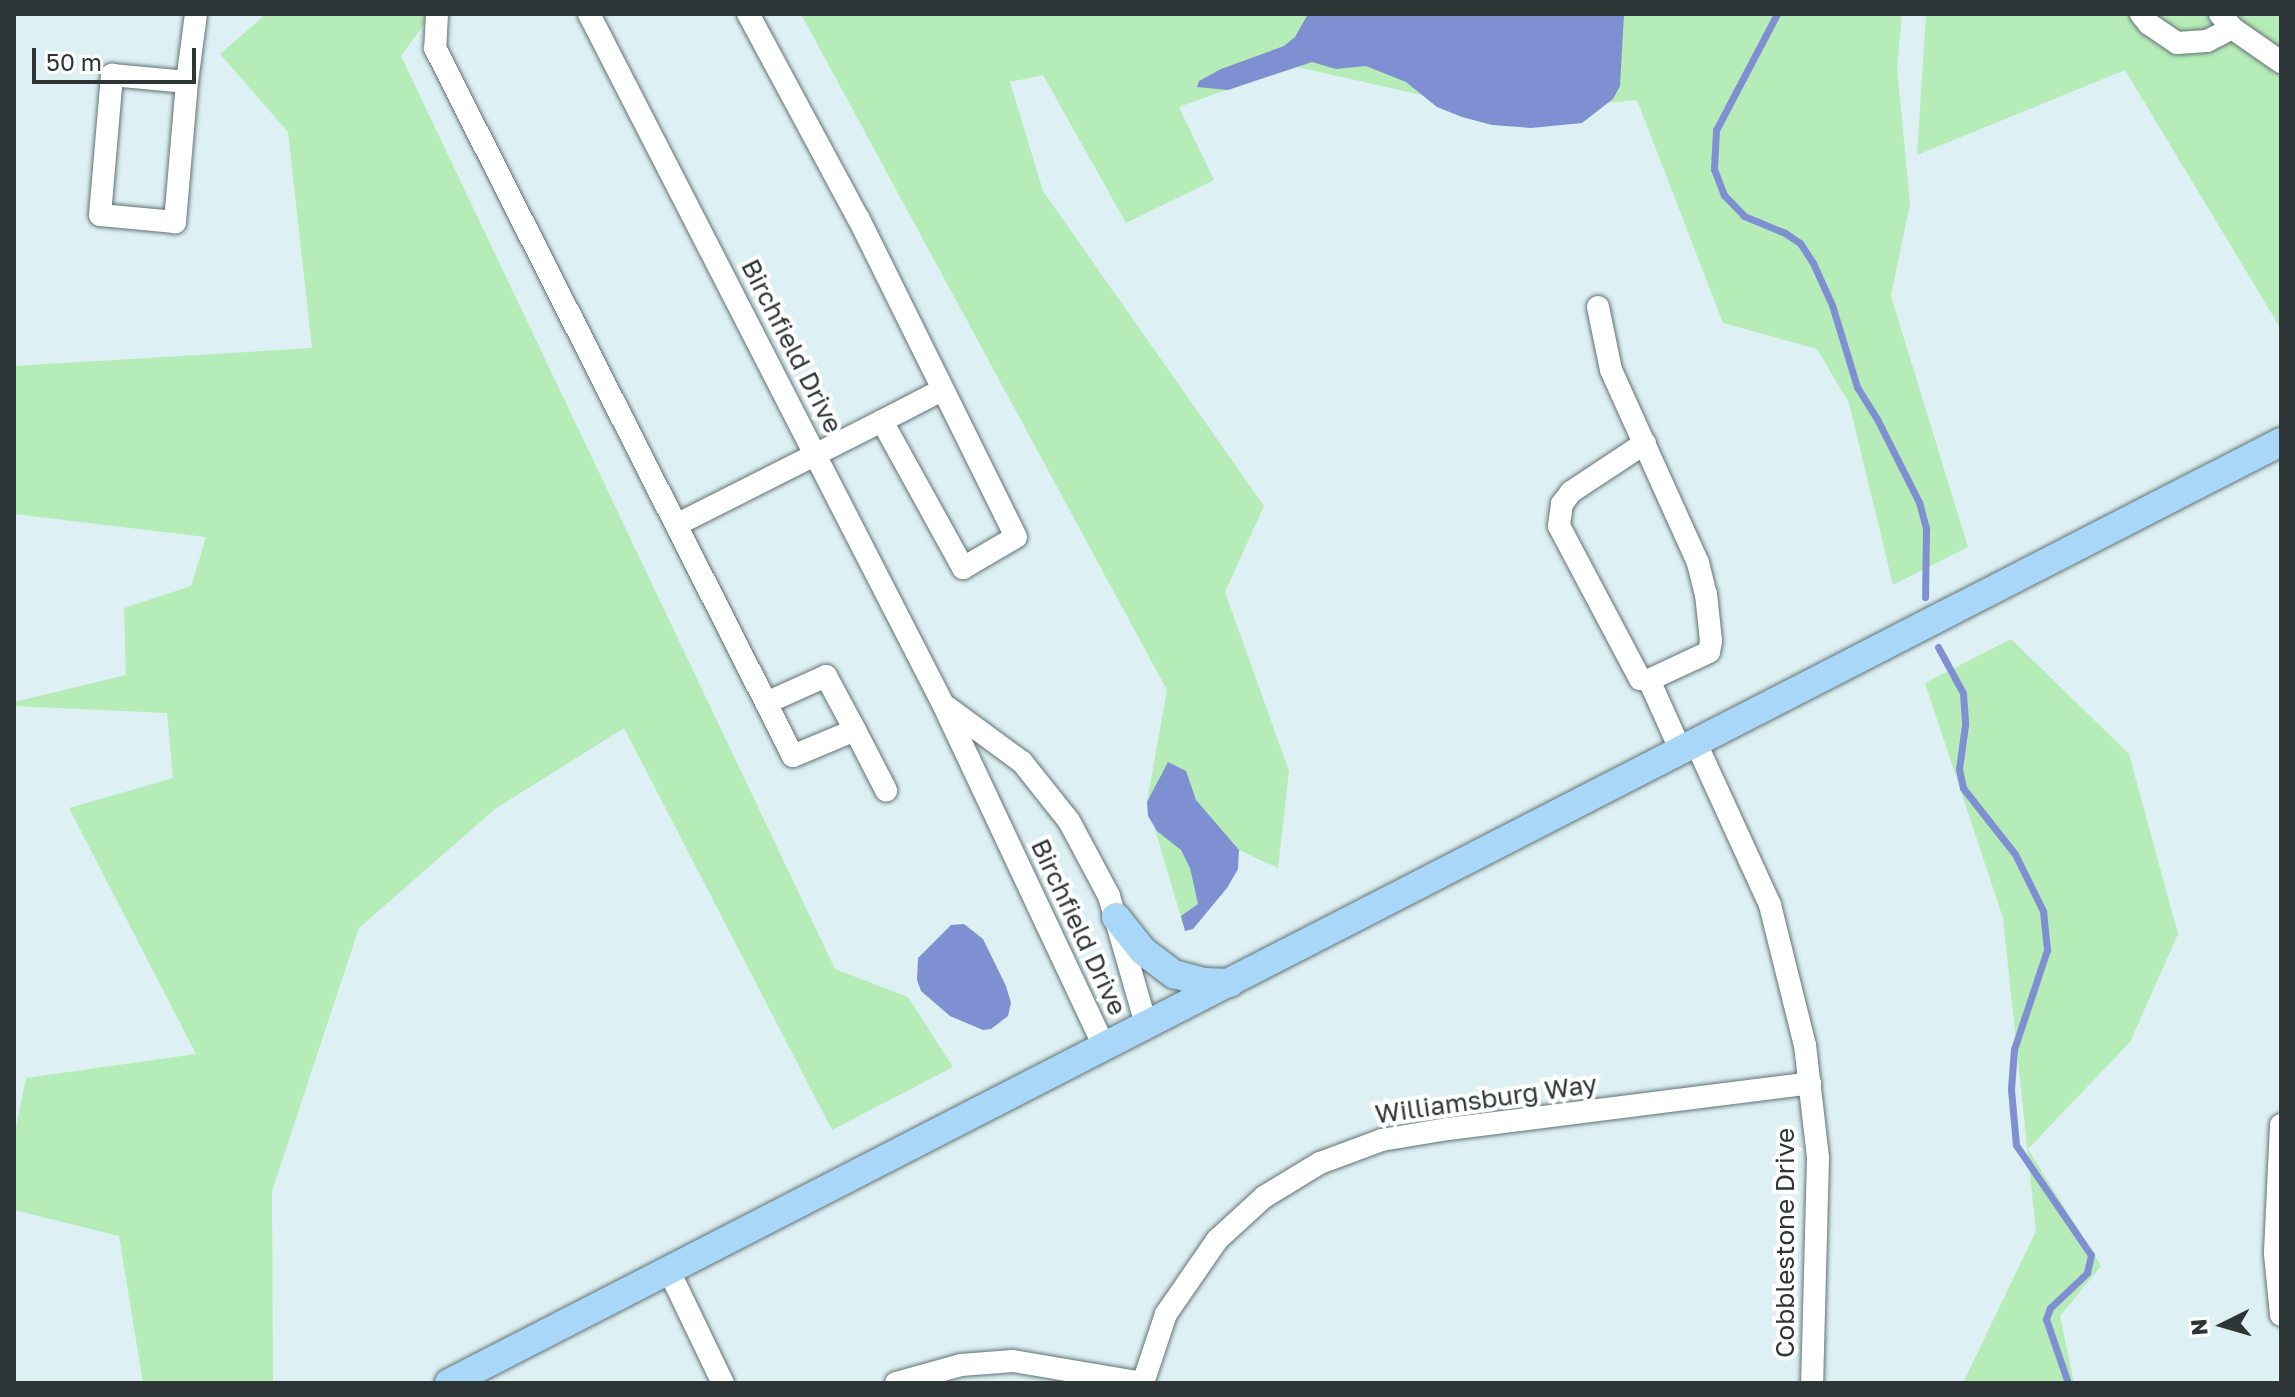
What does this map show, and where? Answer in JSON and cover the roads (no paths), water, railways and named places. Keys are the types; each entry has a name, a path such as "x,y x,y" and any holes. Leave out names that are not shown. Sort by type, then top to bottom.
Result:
{"main road":[{"path":"449,1383 1103,1044 1231,983 2281,442"},
{"path":"1116,917 1143,951 1174,974 1204,982 1231,983"}],"street":[{"path":"187,82 112,75 100,215 175,222 196,14"},
{"path":"437,14 435,48 793,756 855,730"},
{"name":"Birchfield Drive","path":"589,14 943,704 1103,1044"},
{"path":"748,14 858,218 1016,537 963,568 882,421"},
{"path":"2141,14 2149,24 2177,43 2207,41 2226,21 2281,62"},
{"path":"1598,307 1611,370 1698,563 1706,594 1711,641 1709,652 1649,680"},
{"path":"678,524 942,390"},
{"name":"Cobblestone Drive","path":"1645,443 1571,492 1559,513 1559,526 1640,679 1649,680 1688,745 1770,905 1794,995 1810,1083 1818,1158 1812,1383"},
{"path":"766,703 826,676 886,790"},
{"name":"Birchfield Drive","path":"943,704 1022,762 1069,821 1109,896 1146,1024"},
{"name":"Williamsburg Way","path":"1143,1383 1166,1314 1217,1240 1264,1197 1320,1163 1382,1140 1448,1129 1810,1083"},
{"path":"2281,1125 2275,1254 2281,1315"},
{"path":"669,1271 723,1383"},
{"path":"896,1383 961,1365 1013,1361 1143,1383"}],"water":[{"path":"1308,14 1624,14 1620,86 1613,99 1582,123 1531,128 1492,125 1462,117 1437,107 1406,82 1366,66 1336,69 1312,62 1228,90 1197,87 1199,81 1221,69 1284,46 1295,37"},
{"path":"1168,762 1186,771 1196,800 1239,850 1238,869 1227,888 1193,929 1185,931 1181,916 1198,904 1190,868 1181,850 1157,831 1148,816 1147,802"},
{"path":"964,924 983,939 1011,1003 1008,1016 991,1029 983,1030 950,1016 921,991 917,980 918,958 951,925"}],"waterway":[{"path":"1777,14 1716,130 1714,169 1724,195 1744,216 1785,233 1800,243 1813,263 1832,305 1857,387 1877,419 1919,502 1926,529 1925,597"},
{"path":"1938,647 1963,693 1965,725 1959,769 1963,788 2015,854 2043,911 2047,950 2014,1049 2011,1089 2016,1145 2091,1255 2087,1273 2050,1308 2046,1319 2068,1383"}]}
